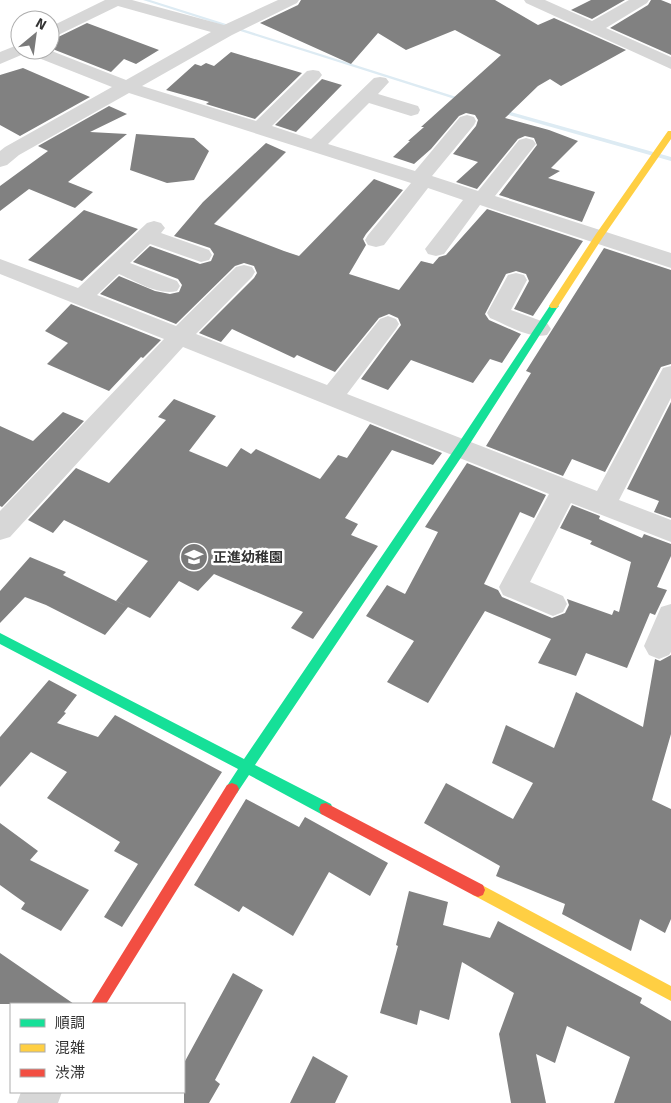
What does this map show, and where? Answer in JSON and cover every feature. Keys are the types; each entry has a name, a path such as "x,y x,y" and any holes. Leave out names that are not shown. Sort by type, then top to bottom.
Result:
{"street":[{"path":"60,29 114,0 226,31"},
{"path":"4,152 128,87 226,31 291,0"},
{"path":"532,0 671,64"},
{"path":"593,28 641,0"},
{"path":"0,60 10,51"},
{"path":"59,60 128,87 599,236 671,261"},
{"path":"260,128 313,76"},
{"path":"315,146 380,82"},
{"path":"366,96 411,110"},
{"path":"376,240 467,121"},
{"path":"99,1003 246,766 460,450 599,236 671,132"},
{"path":"436,249 526,144"},
{"path":"82,297 150,231 201,255"},
{"path":"115,266 169,286"},
{"path":"4,272 82,297 332,396 460,450 671,531"},
{"path":"0,529 180,336 244,272"},
{"path":"516,280 498,313 539,329"},
{"path":"332,396 388,324"},
{"path":"603,505 671,374"},
{"path":"553,604 513,587 565,490"},
{"path":"659,646 671,616"},
{"path":"0,638 246,766 671,994"}],"building":[{"path":"301,0 495,0 538,25 554,18 626,50 561,86 550,79 538,86 505,118 549,130 578,141 551,168 560,171 548,178 595,192 582,222 499,195 537,145 534,138 525,136 518,139 477,189 456,182 478,162 453,154 476,126 478,120 475,115 466,113 459,116 431,149 414,164 393,157 424,127 421,127 501,55 455,30 406,50 378,33 351,64 260,23 298,5"},
{"path":"591,0 625,0 592,19 571,10"},
{"path":"651,0 661,0 671,4 671,55 610,28 648,5"},
{"path":"87,23 159,50 136,64 124,59 111,72 60,52 60,36"},
{"path":"231,52 302,73 255,119 206,104 209,102 166,90 195,64 201,66 206,63 214,66"},
{"path":"23,68 90,97 20,136 0,125 0,75"},
{"path":"322,79 342,85 296,132 275,125"},
{"path":"109,106 127,114 90,132 127,134 68,182 93,192 75,208 29,189 0,211 0,186 48,151 38,146"},
{"path":"136,134 194,138 209,151 194,180 167,183 130,170"},
{"path":"266,143 286,152 214,224 299,256 374,179 403,190 366,234 363,239 366,245 349,274 399,290 421,261 433,264 439,257 446,255 487,209 583,241 533,316 514,309 529,281 526,274 516,271 506,274 485,314 489,320 521,334 502,363 490,359 473,383 411,360 388,390 361,379 401,325 398,318 389,314 379,318 335,372 297,355 294,358 232,329 221,342 199,333 254,278 257,273 254,266 244,263 235,266 176,324 100,294 119,276 155,291 170,294 179,292 182,285 178,279 133,262 150,246 200,264 211,261 214,254 210,248 174,236 203,202"},
{"path":"84,210 138,229 82,281 28,260"},
{"path":"604,248 671,270 671,364 661,367 605,472 572,459 563,476 486,446 531,373 526,371"},
{"path":"71,304 161,340 143,358 141,357 109,391 47,364 68,343 45,331"},
{"path":"174,399 216,416 189,451 227,467 241,448 251,454 256,449 320,479 338,455 347,458 370,424 442,453 433,465 392,450 345,518 358,524 351,535 378,546 313,639 291,628 303,612 214,574 198,591 179,581 150,618 116,601 148,561 64,520 53,533 28,520 76,468 109,483 166,420 158,417"},
{"path":"671,402 671,518 654,512 659,501 627,489"},
{"path":"63,412 84,421 2,507 0,506 0,426 33,441"},
{"path":"467,463 546,495 534,518 520,512 484,584 498,590 502,597 552,618 565,613 569,605 567,599 612,615 614,610 619,612 631,562 590,544 592,541 560,528 572,505 600,516 599,519 642,538 644,534 671,544 671,556 657,587 667,590 655,615 650,613 627,668 586,653 576,676 538,663 551,639 485,611 428,703 387,682 414,641 366,616 387,585 405,594 438,532 425,527"},
{"path":"30,557 66,572 63,575 128,607 105,635 46,605 25,597 0,623 0,591"},
{"path":"671,655 671,734 652,800 671,809 671,919 665,933 640,919 631,951 562,914 565,904 496,876 500,866 424,823 446,783 513,819 533,783 492,763 506,725 554,748 576,692 643,727 655,659 660,661"},
{"path":"49,680 77,695 64,712 66,713 57,723 98,737 115,715 222,772 122,927 104,917 138,864 114,851 120,842 47,798 67,772 31,752 0,787 0,737"},
{"path":"246,799 299,827 305,817 388,863 370,896 329,872 293,936 243,906 239,912 194,885"},
{"path":"0,823 38,851 30,860 89,890 61,931 21,909 25,903 0,885"},
{"path":"409,891 448,902 443,925 490,938 498,921 642,998 640,1003 671,1021 671,1103 614,1103 630,1057 567,1026 555,1063 536,1054 546,1103 511,1103 499,1034 514,993 462,962 449,1020 420,1010 417,1025 380,1013 398,946 396,945"},
{"path":"0,953 73,1003 10,1003 0,1004"},
{"path":"233,973 263,990 215,1080 220,1084 209,1103 184,1103 185,1061"},
{"path":"313,1056 348,1076 335,1103 290,1103"}],"waterway":[{"path":"145,0 463,100"},
{"path":"500,111 671,159"}],"traffic: fast":[{"path":"232,789 460,450 554,306"},
{"path":"0,638 326,809"}],"traffic: slow":[{"path":"554,306 599,236 671,133"},
{"path":"478,890 671,994"}],"traffic: jam":[{"path":"99,1003 232,789"},
{"path":"326,809 478,890"}],"place":[{"name":"正進幼稚園","path":"194,557"}]}
